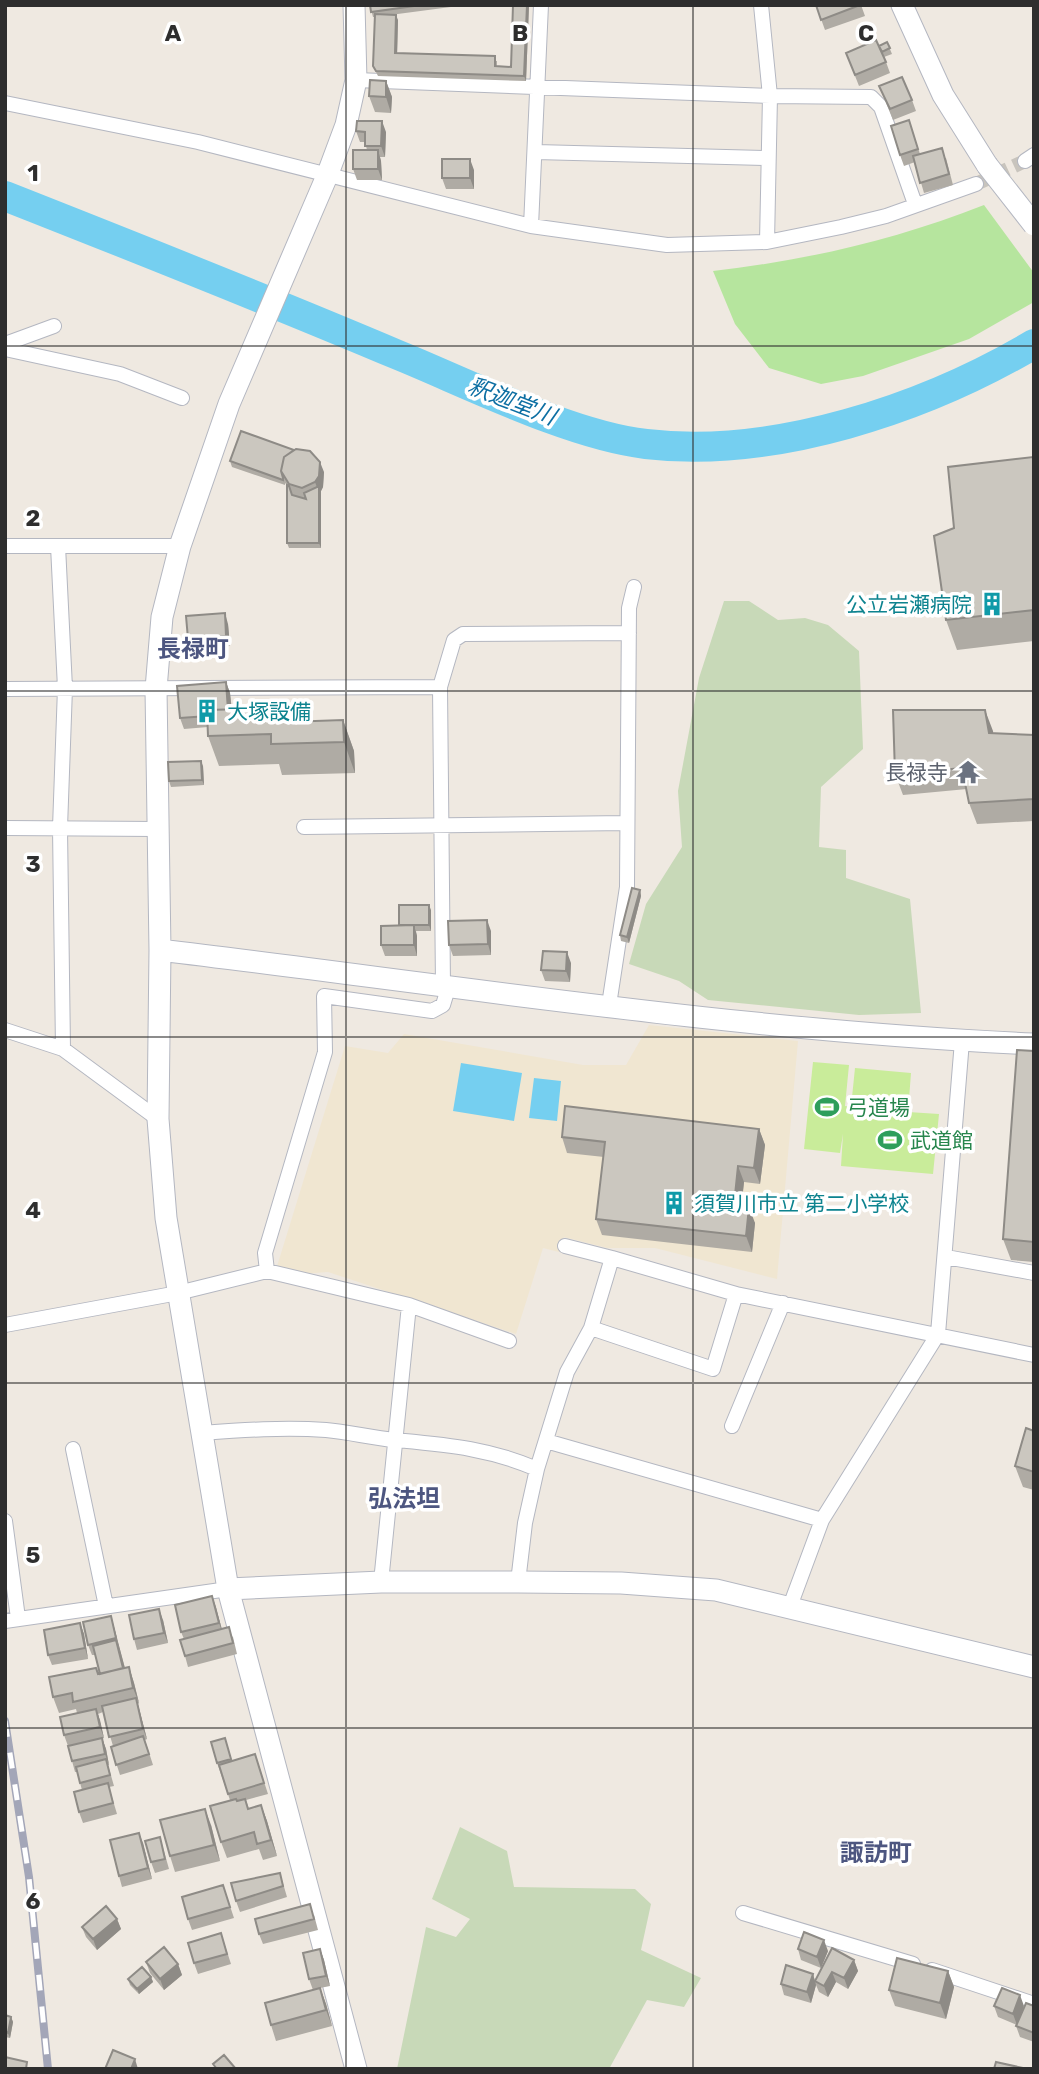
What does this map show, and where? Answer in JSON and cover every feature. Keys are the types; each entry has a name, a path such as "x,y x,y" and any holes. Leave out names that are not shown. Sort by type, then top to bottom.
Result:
{"street":[{"path":"354,5 356,80 346,125 327,176 229,404 180,546 162,617 156,689 160,950 158,1119 166,1218 228,1589 356,2069"},
{"path":"531,226 541,5"},
{"path":"761,5 769,96 767,242"},
{"path":"902,5 938,85 987,165 1034,225"},
{"path":"356,80 769,96 871,97 881,107 915,204"},
{"path":"5,103 198,142 531,226 667,245 767,242 841,228 976,184"},
{"path":"536,152 768,158"},
{"path":"5,346 54,326"},
{"path":"5,346 120,374 182,398"},
{"path":"5,546 180,546"},
{"path":"58,546 65,688 60,828 63,1049"},
{"path":"609,1005 627,887 629,608 634,587"},
{"path":"267,1271 265,1253 325,1052 324,996 432,1011 443,1005 446,985 440,687 454,640 463,634 629,633"},
{"path":"5,689 440,687"},
{"path":"304,827 626,823"},
{"path":"5,828 157,829"},
{"path":"160,950 609,1005 962,1041 1034,1044"},
{"path":"5,1030 63,1049 158,1119"},
{"path":"789,1609 822,1520 938,1334 962,1041"},
{"path":"565,1246 736,1294 1034,1355"},
{"path":"946,1257 1034,1273"},
{"path":"518,1582 525,1522 537,1469 567,1372 591,1328 612,1258"},
{"path":"5,1325 178,1293 267,1271 409,1305 509,1340"},
{"path":"591,1328 713,1369 736,1294"},
{"path":"732,1426 783,1303"},
{"path":"381,1582 409,1305"},
{"path":"202,1433 286,1428 328,1430 467,1447 504,1454 537,1469"},
{"path":"546,1441 822,1520"},
{"path":"73,1449 106,1606"},
{"path":"5,1521 12,1619 228,1589 381,1582 621,1583 716,1590 1034,1667"},
{"path":"743,1913 851,1944 1034,2004"}],"shaded area":[{"path":"649,1025 798,1041 777,1279 655,1248 607,1248 564,1237 559,1252 543,1248 516,1334 328,1272 274,1276 345,1046 388,1053 404,1034 583,1065 626,1065"}],"green space":[{"path":"984,205 1034,273 1034,302 969,339 863,376 821,384 769,368 735,324 713,271 783,261 851,247 917,229"},
{"path":"724,601 749,601 778,620 805,618 828,625 859,651 863,749 821,787 819,847 846,850 846,878 910,899 921,1013 859,1015 708,1000 679,981 629,964 646,904 682,847 678,791 699,678"},
{"path":"813,1062 849,1065 845,1106 851,1107 855,1068 911,1073 908,1112 939,1114 933,1174 841,1166 843,1134 840,1153 804,1149"},
{"path":"460,1827 507,1851 514,1887 635,1889 651,1904 641,1950 701,1978 684,2007 647,2000 609,2069 397,2069 426,1927 456,1937 470,1919 432,1899"}],"water":[{"path":"461,1063 522,1073 514,1121 453,1111"},
{"path":"534,1078 561,1081 557,1121 529,1118"}],"building":[{"path":"370,5 421,5 371,12"},
{"path":"513,5 527,5 524,76 376,71 373,66 375,14 396,15 395,53 495,56 495,66 511,67"},
{"path":"816,5 860,5 821,20"},
{"path":"876,40 886,62 855,75 846,53"},
{"path":"887,42 890,48 882,52 879,46"},
{"path":"902,77 912,100 890,109 879,86"},
{"path":"370,80 386,81 386,97 369,96"},
{"path":"909,120 918,149 900,155 891,126"},
{"path":"357,121 382,121 381,146 365,146 365,132 356,131"},
{"path":"942,148 949,174 920,183 913,156"},
{"path":"353,150 378,150 378,169 353,169"},
{"path":"442,159 470,159 470,178 442,178"},
{"path":"241,431 294,450 284,457 281,471 283,480 230,461"},
{"path":"296,449 310,451 320,462 319,476 315,482 302,488 289,484 281,471 284,457"},
{"name":"公立岩瀬病院","path":"1033,457 1034,610 946,620 934,536 954,528 948,467"},
{"path":"287,485 292,495 306,499 304,493 319,486 319,543 287,543"},
{"path":"225,613 226,636 188,639 186,616"},
{"path":"226,682 228,710 207,710 208,716 180,718 177,686"},
{"path":"287,708 287,722 343,720 344,742 271,744 271,734 208,736 207,710"},
{"name":"長禄寺","path":"893,710 985,710 989,733 1034,735 1034,799 969,803 962,768 895,774"},
{"path":"201,761 202,780 169,781 168,762"},
{"path":"632,888 640,890 627,937 620,935"},
{"path":"399,905 429,905 429,925 399,925"},
{"path":"487,920 488,944 449,945 448,921"},
{"path":"414,925 414,945 381,945 381,926"},
{"path":"543,951 567,952 566,971 541,970"},
{"path":"1017,1050 1034,1051 1034,1242 1003,1239"},
{"name":"須賀川市立 第二小学校","path":"565,1106 759,1129 754,1168 738,1166 734,1205 749,1207 746,1236 596,1219 605,1142 562,1137"},
{"path":"1026,1428 1034,1431 1034,1472 1015,1466"},
{"path":"212,1596 219,1623 181,1632 175,1605"},
{"path":"159,1609 164,1633 134,1639 129,1615"},
{"path":"111,1616 116,1638 88,1645 83,1622"},
{"path":"80,1623 85,1648 48,1655 44,1630"},
{"path":"229,1627 233,1643 185,1656 180,1640"},
{"path":"116,1640 123,1668 100,1674 93,1646"},
{"path":"129,1667 133,1688 73,1702 72,1693 53,1697 49,1677 96,1668 98,1674"},
{"path":"136,1698 143,1729 109,1737 102,1706"},
{"path":"96,1709 100,1727 64,1735 60,1717"},
{"path":"143,1736 149,1754 116,1765 111,1747"},
{"path":"102,1738 105,1754 72,1761 68,1746"},
{"path":"225,1738 231,1759 217,1763 211,1742"},
{"path":"255,1754 264,1783 228,1794 219,1765"},
{"path":"106,1759 110,1775 80,1783 76,1767"},
{"path":"108,1783 113,1803 79,1812 74,1792"},
{"path":"245,1799 248,1809 261,1805 271,1840 257,1844 254,1832 221,1842 210,1806"},
{"path":"205,1809 214,1845 170,1856 160,1820"},
{"path":"139,1833 148,1868 119,1876 110,1840"},
{"path":"160,1837 165,1859 151,1862 145,1841"},
{"path":"280,1873 283,1886 236,1901 231,1883"},
{"path":"223,1885 230,1907 188,1919 182,1897"},
{"path":"310,1904 314,1919 259,1934 255,1919"},
{"path":"106,1906 117,1919 93,1939 82,1927"},
{"path":"804,1932 824,1940 817,1957 798,1949"},
{"path":"221,1933 227,1954 194,1963 188,1943"},
{"path":"164,1947 178,1964 160,1979 146,1962"},
{"path":"832,1948 854,1960 844,1978 832,1972 824,1986 815,1981"},
{"path":"320,1949 326,1976 309,1979 303,1953"},
{"path":"897,1958 948,1971 940,2003 889,1990"},
{"path":"786,1965 813,1974 807,1992 781,1984"},
{"path":"142,1967 151,1977 137,1989 128,1979"},
{"path":"320,1988 326,2010 271,2025 265,2003"},
{"path":"1002,1988 1020,1995 1013,2014 994,2006"},
{"path":"1026,2003 1034,2006 1034,2033 1016,2026"},
{"path":"5,2015 11,2017 8,2033 5,2032"},
{"path":"113,2050 135,2059 131,2069 105,2069"},
{"path":"224,2055 236,2069 217,2069 213,2064"},
{"path":"5,2057 27,2062 26,2069 5,2069"},
{"path":"996,2062 1023,2068 994,2069"}],"waterway":[{"name":"釈迦堂川","path":"5,196 300,314 553,420 616,439 646,444 695,447 745,444 847,424 945,389 1034,344"}],"tunnel":[{"path":"976,184 1025,161"}],"railway":[{"path":"5,1721 29,1877 48,2069"}],"place":[{"name":"公立岩瀬病院","path":"992,604"},
{"name":"大塚設備","path":"207,711"},
{"name":"長禄寺","path":"968,772"},
{"name":"弓道場","path":"827,1107"},
{"name":"武道館","path":"890,1140"},
{"name":"須賀川市立 第二小学校","path":"674,1203"}],"district":[{"name":"長禄町","path":"193,649"},
{"name":"弘法坦","path":"404,1499"},
{"name":"諏訪町","path":"876,1853"}]}
